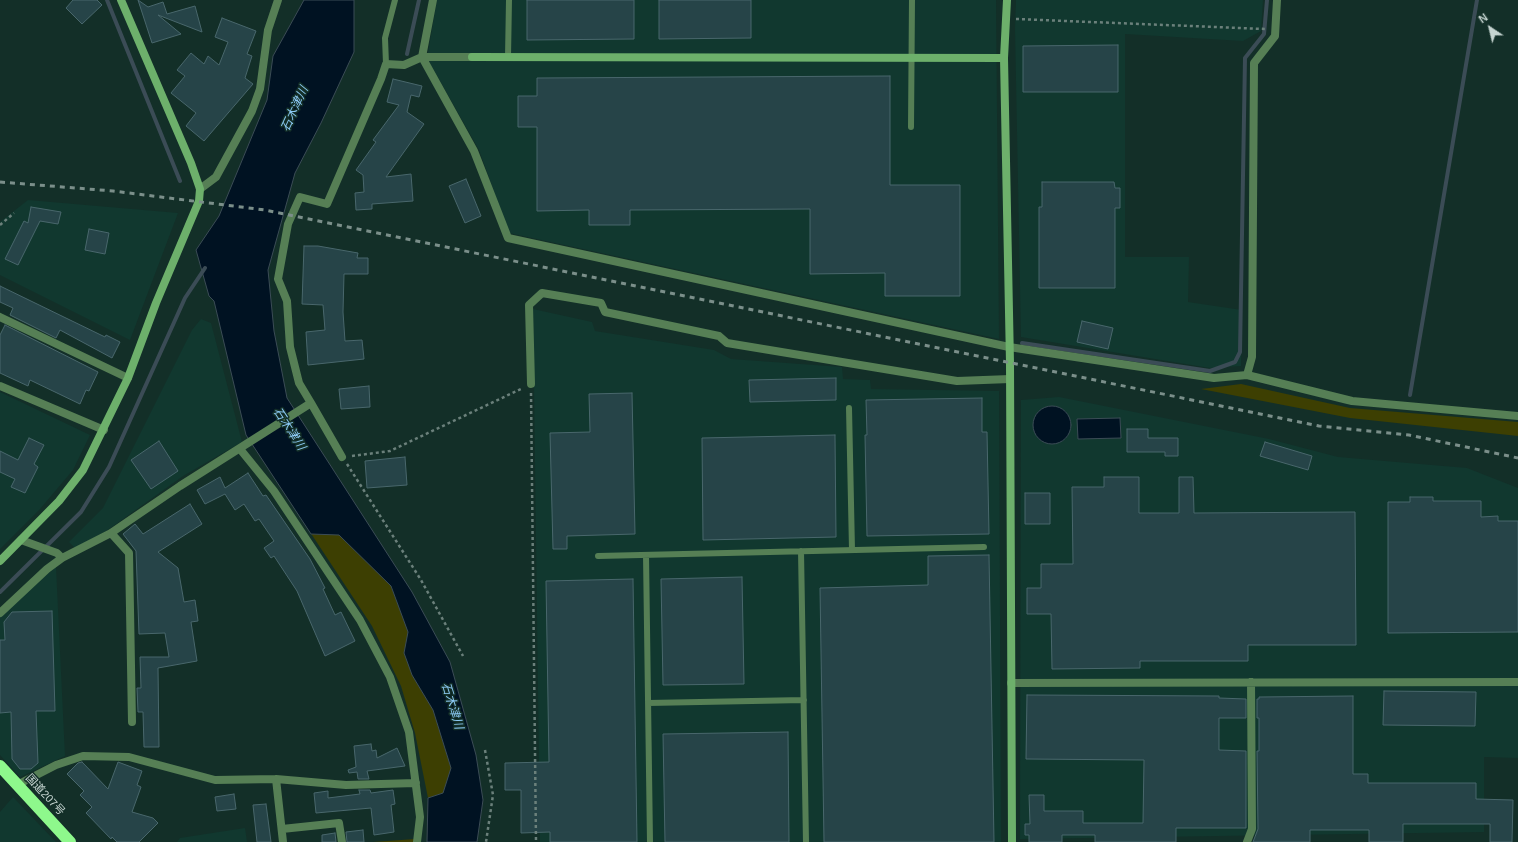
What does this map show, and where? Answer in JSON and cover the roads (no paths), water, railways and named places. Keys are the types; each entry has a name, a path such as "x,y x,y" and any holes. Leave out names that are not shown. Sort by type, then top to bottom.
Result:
{"highway":[{"name":"国道207号","path":"0,766 70,842"}],"street":[{"path":"0,561 59,501 78,476 104,430 128,378 156,303 199,201 200,189 191,163 121,0"},
{"path":"200,189 216,177 252,111 260,89 268,30 278,0"},
{"path":"433,0 422,57 474,150 508,238 1009,347 1214,378 1247,375 1352,401 1518,416"},
{"path":"1006,0 1004,58 1010,379 1012,842"},
{"path":"1247,375 1252,357 1254,62 1275,36 1277,0"},
{"path":"342,457 299,383 290,347 287,301 278,278 288,224 300,197 327,204 382,79 386,64 404,65 422,57 1004,58"},
{"path":"531,384 529,305 542,293 601,303 605,312 719,336 727,342 957,381 1010,379"},
{"path":"0,317 128,378"},
{"path":"0,386 104,430"},
{"path":"0,613 60,556 111,533 180,486 311,403"},
{"path":"243,447 274,491 355,614 386,670 409,732 420,816 417,842"},
{"path":"111,533 129,553 132,722"},
{"path":"21,540 60,556"},
{"path":"1247,842 1252,829 1251,682"},
{"path":"1011,683 1518,682"},
{"path":"18,785 56,765 82,756 129,757 216,780 276,778 346,785 416,783"},
{"path":"276,778 283,842"},
{"path":"282,829 339,823 342,842"}],"lane":[{"path":"386,64 385,38 395,0"},
{"path":"508,57 509,0"},
{"path":"911,127 912,0"},
{"path":"849,408 852,550"},
{"path":"598,556 984,547"},
{"path":"801,551 806,842"},
{"path":"646,555 650,842"},
{"path":"648,703 804,700"}],"water":[{"name":"石木津川","path":"304,0 354,0 354,52 321,123 295,173 268,270 274,331 287,398 412,592 450,662 476,755 483,800 477,842 427,842 428,798 443,793 451,768 433,710 412,675 404,653 408,632 391,586 339,535 311,534 246,435 214,301 209,296 196,250 219,216 267,100 273,56"},
{"path":"1052,406 1062,409 1068,415 1071,425 1068,435 1062,441 1052,444 1042,441 1036,435 1033,425 1036,415 1042,409"},
{"path":"1120,418 1121,438 1078,439 1077,419"}],"waterway":[{"path":"107,0 180,181"},
{"path":"407,54 419,0"},
{"path":"1022,343 1210,371 1235,362 1240,352 1245,58 1264,34 1267,0"},
{"path":"1410,395 1477,0"},
{"path":"0,592 81,512 109,467 185,298 205,268"}],"railway":[{"path":"0,182 113,191 265,210 1319,426 1409,435 1518,458"}]}
